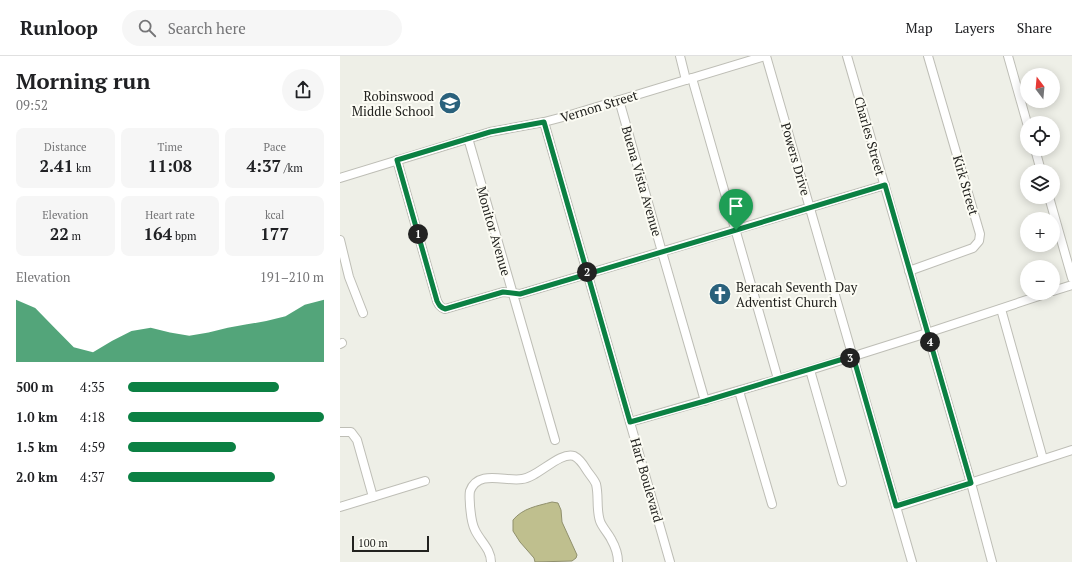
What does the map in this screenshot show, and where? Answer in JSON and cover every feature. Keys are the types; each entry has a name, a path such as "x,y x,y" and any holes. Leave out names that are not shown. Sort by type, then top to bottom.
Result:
{"street":[{"path":"680,56 689,79 736,230 778,379"},
{"name":"Vernon Street","path":"340,178 468,138 568,116 766,56"},
{"name":"Powers Drive","path":"766,56 912,562"},
{"name":"Charles Street","path":"849,56 909,271 971,483 992,562"},
{"name":"Kirk Street","path":"909,271 973,248 979,241 980,234 928,56"},
{"path":"1008,56 1025,116"},
{"name":"Buena Vista Avenue","path":"619,100 705,401"},
{"name":"Hart Boulevard","path":"544,122 670,562"},
{"name":"Monitor Avenue","path":"468,138 555,440"},
{"path":"397,160 438,305 445,309 503,292 520,294 885,185"},
{"path":"1051,204 1072,278"},
{"path":"340,240 349,277 363,313"},
{"path":"1060,289 1072,285"},
{"path":"630,422 810,370 1027,300"},
{"path":"1001,309 1043,459"},
{"path":"810,370 842,482"},
{"path":"739,391 772,504"},
{"path":"340,432 351,432 357,440 373,497"},
{"path":"896,506 1072,450"},
{"path":"491,562 489,551 475,530 472,522 470,492 473,484 488,478 523,480 562,457 569,455 575,456 581,461 595,483 598,515 601,523 612,540 618,562"},
{"path":"340,507 425,481"}],"shaded area":[{"path":"552,502 558,503 561,510 562,522 577,555 572,561 535,562 534,558 520,542 513,531 513,520 526,510"}],"place":[{"name":"Robinswood Middle School","path":"450,103"},
{"name":"Beracah Seventh Day Adventist Church","path":"720,294"}],"route":[{"path":"736,230 588,273 520,294 503,292 445,309 438,305 397,160 490,132 544,122 588,273 630,422 810,370 853,356 896,506 971,483 885,185 736,230"}]}
